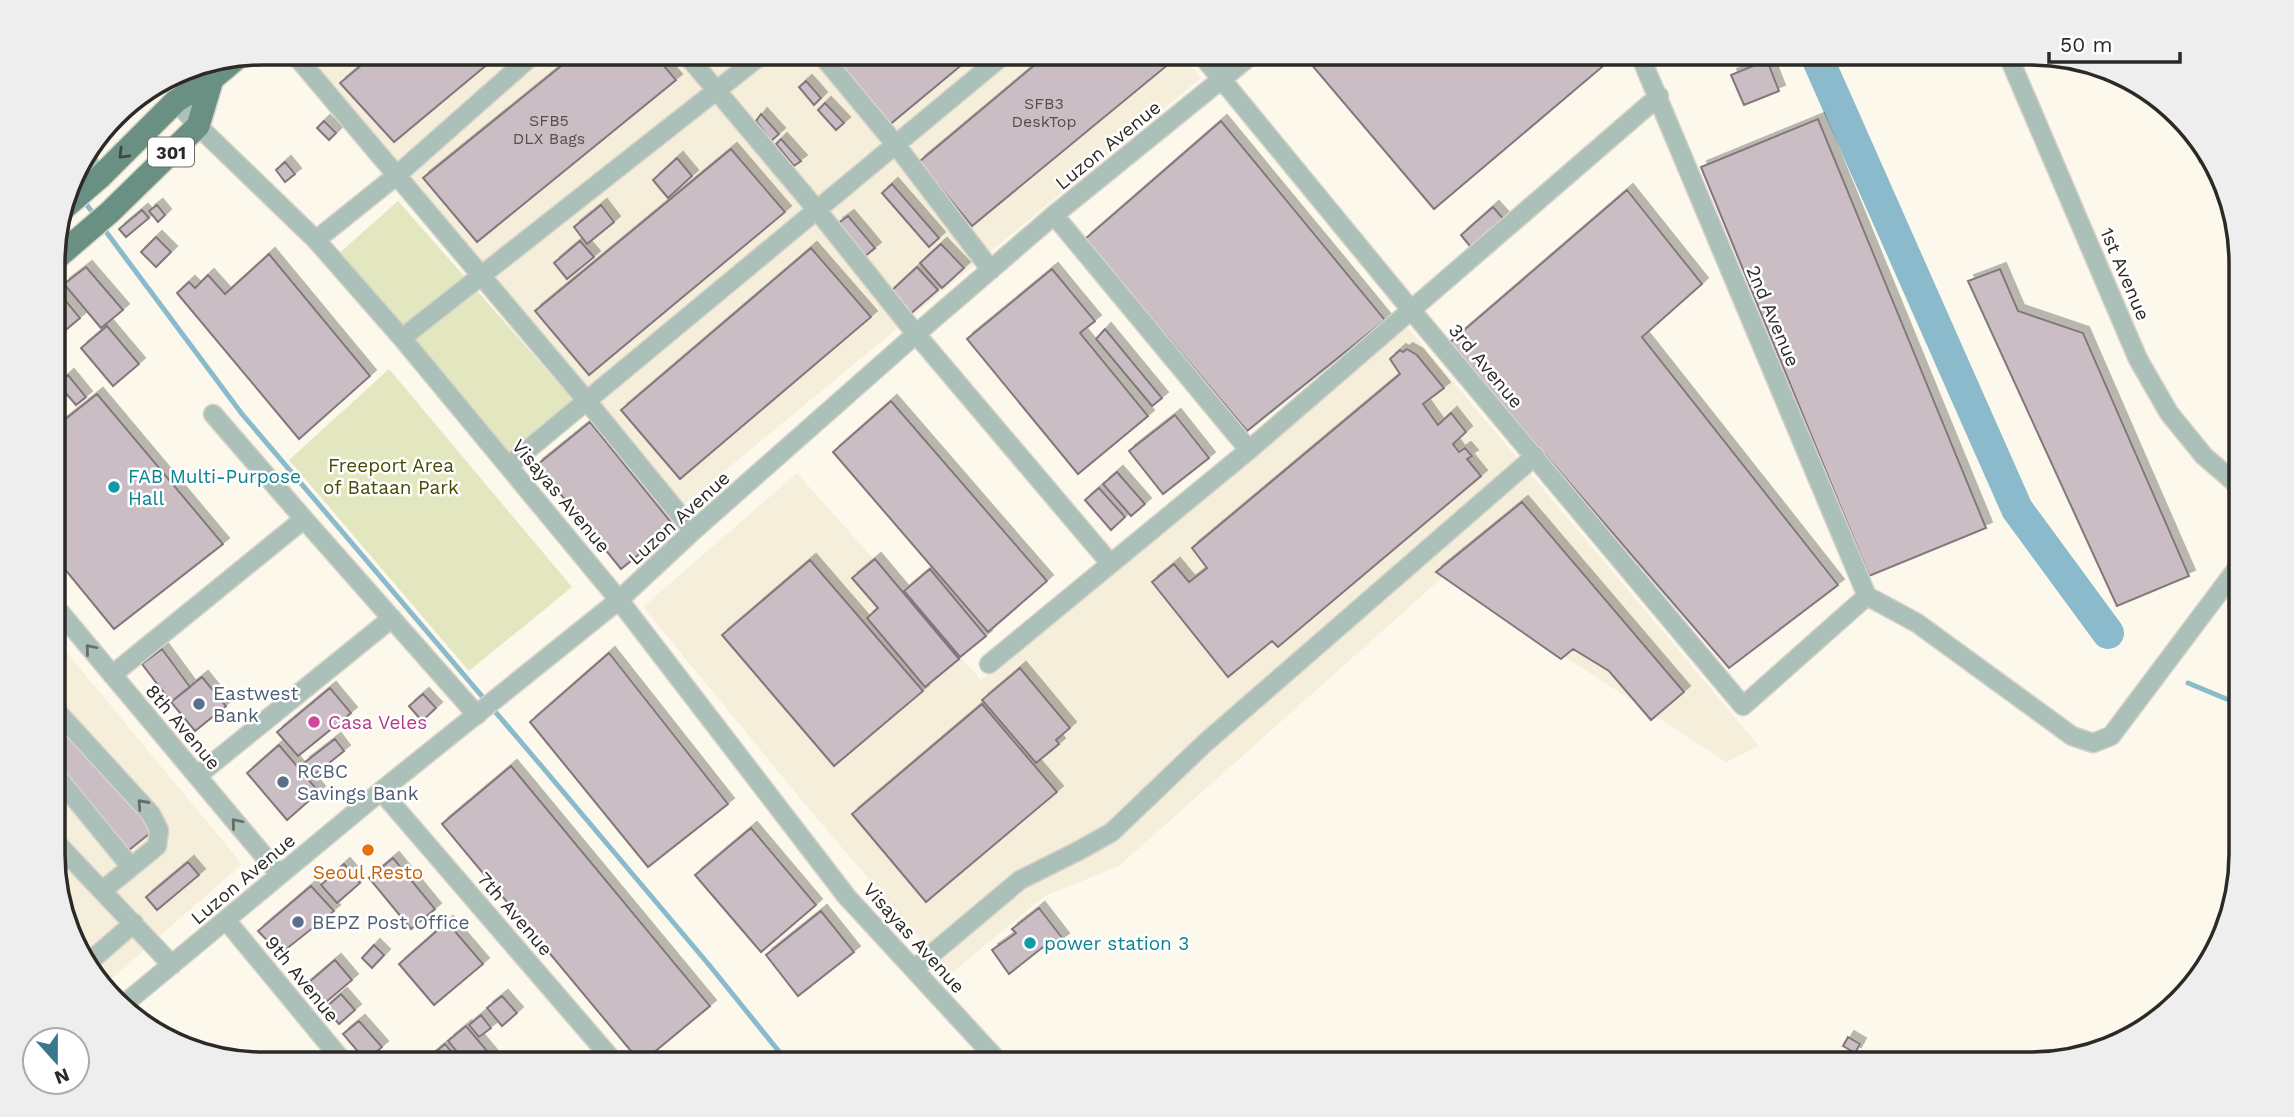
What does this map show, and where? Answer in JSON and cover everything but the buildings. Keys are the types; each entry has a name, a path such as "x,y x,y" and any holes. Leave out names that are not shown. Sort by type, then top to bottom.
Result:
{"main road":[{"name":"301","path":"76,198 176,101 224,69"},
{"name":"301","path":"65,246 83,236 110,212 198,126 212,79"}],"street":[{"path":"307,65 693,531"},
{"path":"316,240 397,175 520,65"},
{"path":"695,65 916,334 1110,563"},
{"path":"402,338 749,65"},
{"path":"831,65 896,145 991,270"},
{"path":"508,466 991,65"},
{"name":"3rd Avenue","path":"1210,65 1743,706 1867,596"},
{"name":"Luzon Avenue","path":"129,999 381,791 619,600 916,334 1054,215 1239,65"},
{"name":"2nd Avenue","path":"1645,65 1867,596"},
{"name":"1st Avenue","path":"2013,65 2138,359 2169,413 2204,456 2229,477"},
{"path":"989,664 1250,450 1659,96"},
{"name":"Visayas Avenue","path":"176,101 198,126 316,240 402,338 619,600 847,897 990,1052"},
{"path":"89,169 94,182"},
{"path":"1054,215 1250,450"},
{"path":"213,414 392,618 481,712"},
{"path":"914,970 1020,880 1112,832 1205,743 1535,456"},
{"path":"112,674 304,519"},
{"path":"1867,596 1917,623 2072,736 2093,743 2111,736 2229,579"},
{"name":"8th Avenue","path":"65,618 280,875"},
{"path":"197,776 392,618"},
{"path":"65,720 151,814 159,830 157,846 103,890"},
{"path":"65,787 131,867"},
{"name":"7th Avenue","path":"381,791 606,1052"},
{"path":"65,851 172,965"},
{"name":"9th Avenue","path":"226,920 334,1052"},
{"path":"94,958 134,923"}],"shaded area":[{"path":"313,65 1190,65 1201,78 682,506"},
{"path":"1403,322 1759,746 1726,762 1443,577 1119,866 1045,896 950,974 809,809 643,607 797,473 981,680 1095,579"},
{"path":"65,650 242,864 110,980 106,975 91,954 80,930 66,881"}],"green space":[{"path":"398,201 573,400 508,455 337,255"},
{"name":"Freeport Area of Bataan Park","path":"389,369 572,587 469,671 289,460"}],"waterway":[{"path":"1820,65 2017,509 2108,633"},
{"path":"83,200 96,217"},
{"path":"101,225 242,414 710,966 779,1052"},
{"path":"2188,683 2229,700"}],"place":[{"name":"FAB Multi-Purpose Hall","path":"114,487"},
{"name":"Eastwest Bank","path":"199,704"},
{"name":"Casa Veles","path":"314,722"},
{"name":"RCBC Savings Bank","path":"283,782"},
{"name":"Seoul Resto","path":"368,850"},
{"name":"BEPZ Post Office","path":"298,922"},
{"name":"power station 3","path":"1030,943"}]}
